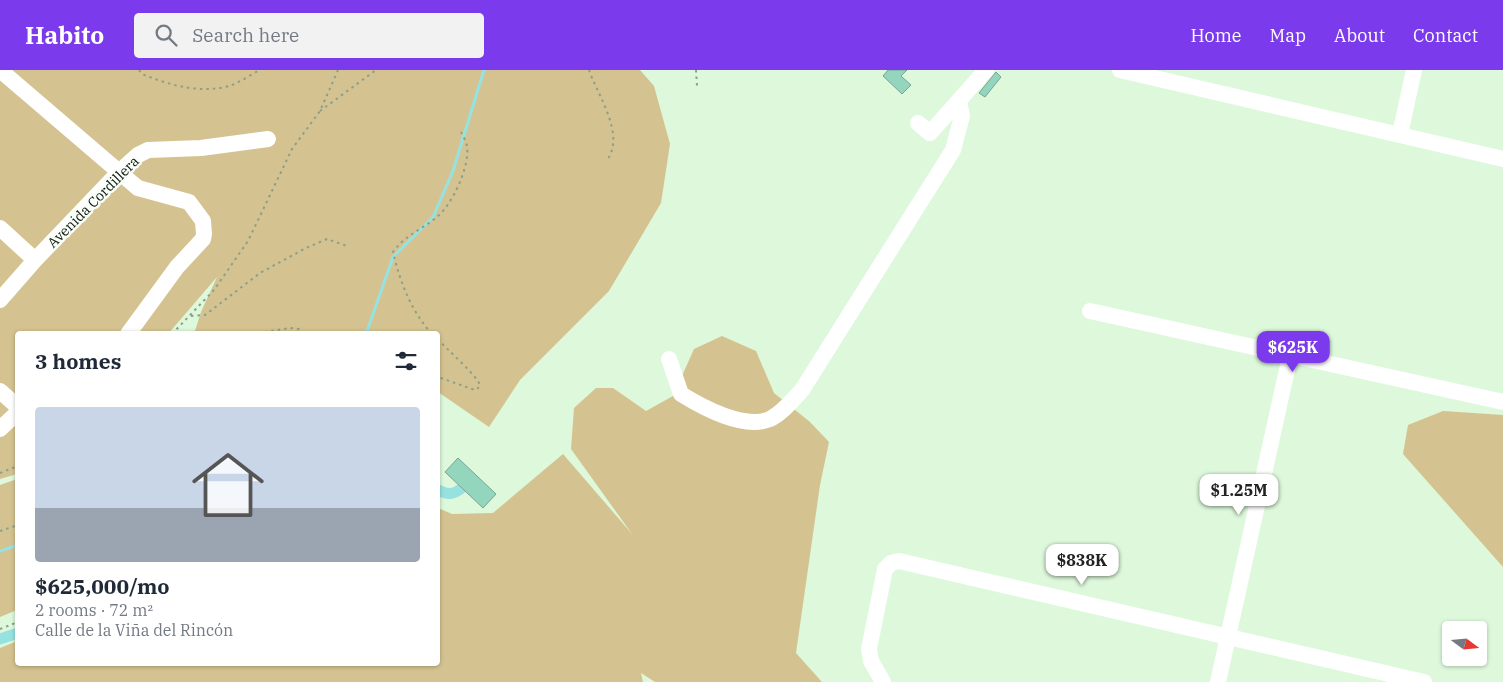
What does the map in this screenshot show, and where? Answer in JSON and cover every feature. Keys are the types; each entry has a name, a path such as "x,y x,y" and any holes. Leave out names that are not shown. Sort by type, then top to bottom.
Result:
{"street":[{"path":"0,70 138,188 189,202 203,221 202,239 177,267 130,331"},
{"path":"918,123 930,133 986,70"},
{"path":"1120,70 1503,159"},
{"path":"1400,134 1414,70"},
{"path":"669,359 681,394 704,408 739,420 769,419 786,407 802,390 953,150 962,116 959,101"},
{"name":"Avenida Cordillera","path":"0,300 35,260 119,172 138,155 148,150 201,148 268,139"},
{"path":"0,228 35,260"},
{"path":"1090,311 1503,402"},
{"path":"1218,682 1290,356"},
{"path":"0,391 15,404"},
{"path":"0,429 15,415"},
{"path":"884,682 871,661 869,643 885,569 895,561 1424,682"}],"path":[{"path":"139,70 142,74 169,85 198,88 229,86 260,70"},
{"path":"175,331 214,290 248,242 292,149 320,111 338,70"},
{"path":"320,111 376,70"},
{"path":"588,70 607,110 612,135 612,148 607,160"},
{"path":"696,70 697,86"},
{"path":"430,331 418,317 407,296 393,252 406,237 446,209 455,194 466,159 467,146 461,132"},
{"path":"190,316 205,316 260,273 306,248 327,239 347,246"},
{"path":"271,331 290,328 300,329 298,331"},
{"path":"440,341 455,359 476,376 480,386 476,390 440,378"},
{"path":"0,473 15,467"},
{"path":"0,531 15,526"},
{"path":"0,629 15,623"}],"shaded area":[{"path":"0,70 640,70 654,86 670,144 661,203 609,291 520,380 489,427 440,393 440,331 195,331 201,312 217,277 171,331 15,331 15,475 0,479"},
{"path":"722,336 756,351 774,393 810,422 829,442 820,485 796,653 822,682 655,682 641,673 643,682 0,682 0,648 15,642 15,666 440,666 440,509 452,514 493,513 563,454 632,534 571,449 574,408 596,388 613,388 646,411 673,396 694,349"},
{"path":"1443,411 1503,415 1503,567 1403,454 1408,425"},
{"path":"15,480 15,611 0,617 0,485"}],"building":[{"path":"888,70 907,70 901,76 911,85 902,94 883,76"},
{"path":"996,72 1001,77 985,97 979,93"},
{"path":"458,458 496,494 483,508 445,472"}],"waterway":[{"path":"367,331 393,257 433,217 453,171 484,70"},
{"path":"440,491 450,494 462,488"},
{"path":"0,551 15,546"},
{"path":"0,639 15,634"}]}
